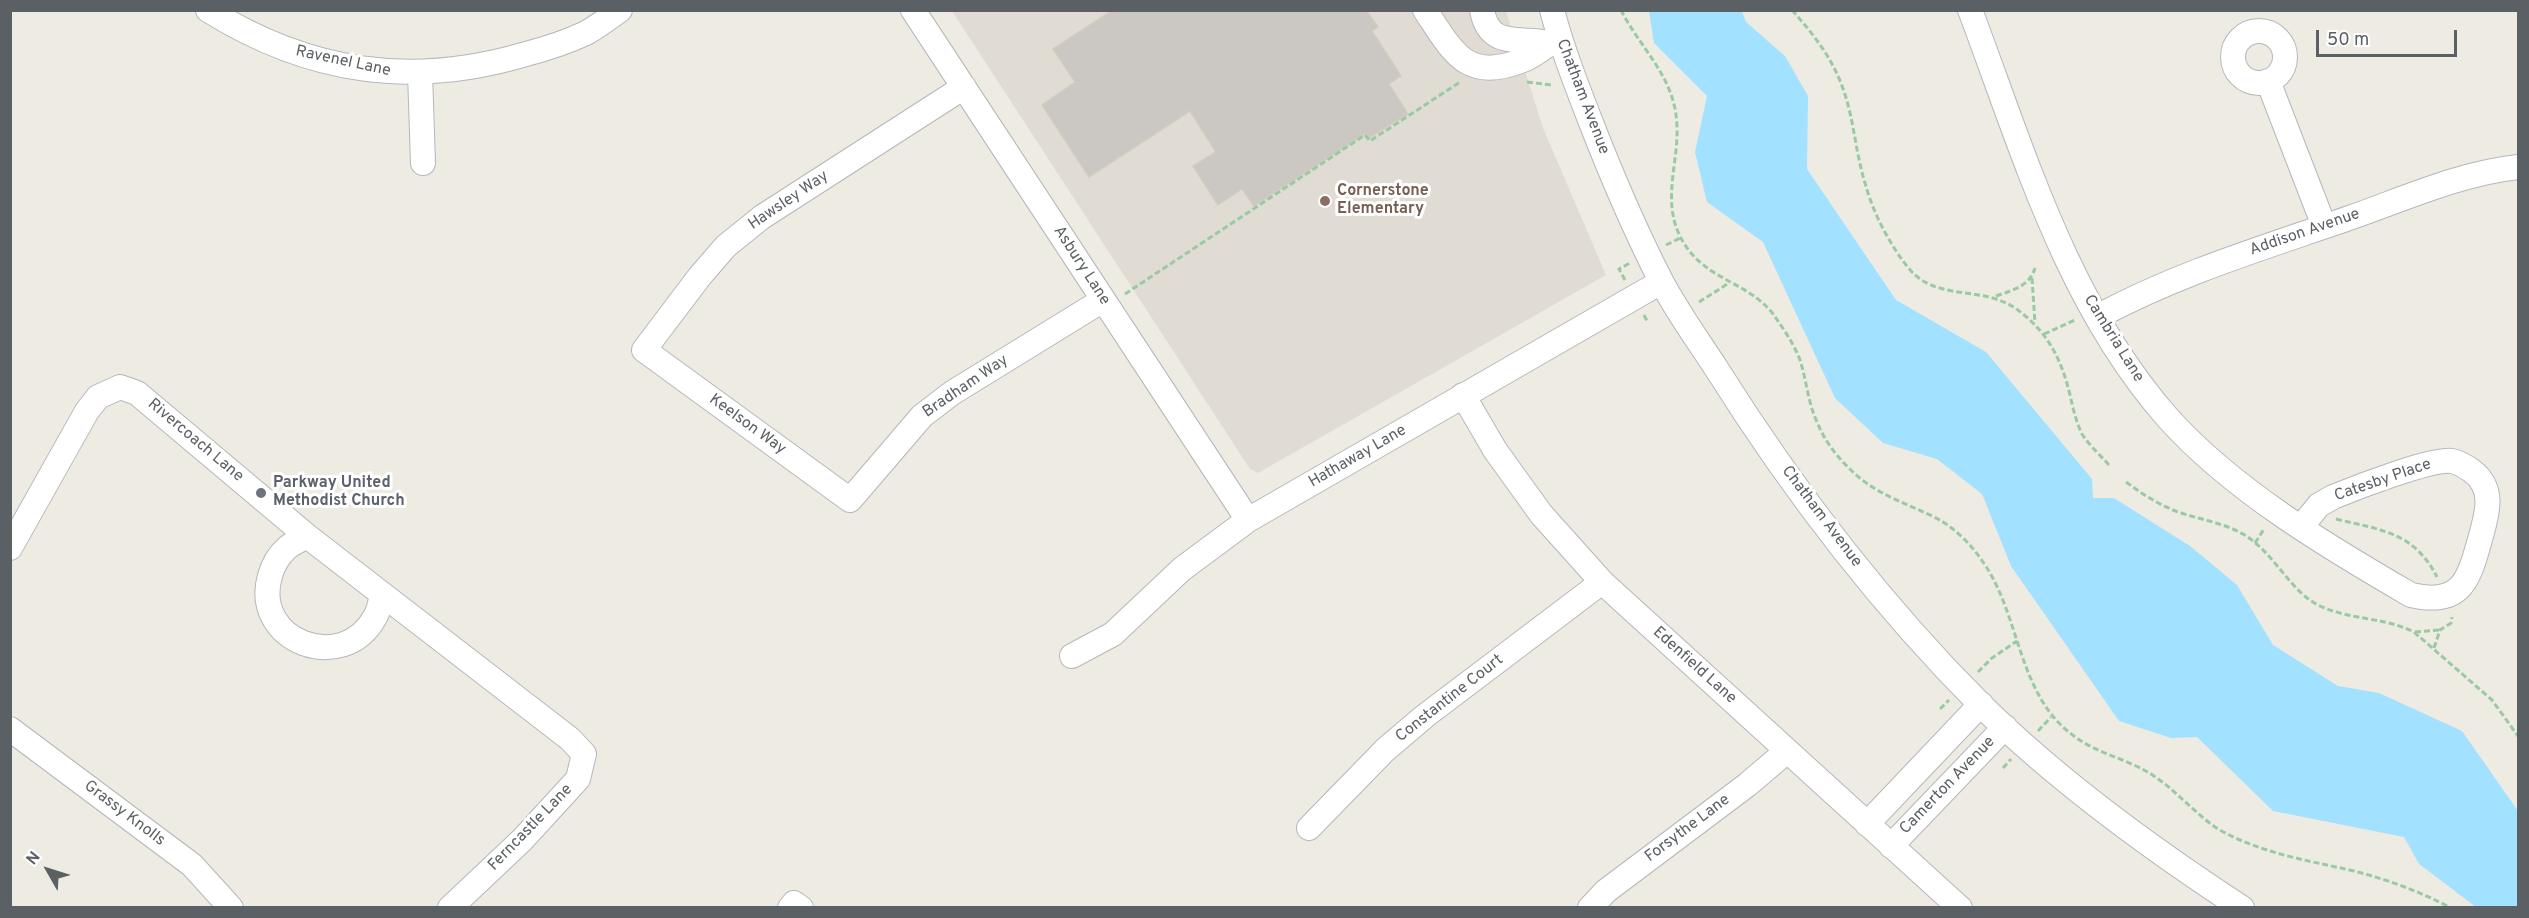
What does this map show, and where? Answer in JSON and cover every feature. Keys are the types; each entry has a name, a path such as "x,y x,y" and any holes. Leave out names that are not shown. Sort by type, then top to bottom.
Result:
{"street":[{"name":"Ravenel Lane","path":"208,10 272,45 309,57 353,67 402,74 449,71 494,64 542,50 586,33 620,10"},
{"name":"Asbury Lane","path":"913,10 964,87 1114,297 1248,520"},
{"path":"1425,10 1450,47 1469,65 1490,69 1510,65 1526,60 1554,42"},
{"path":"1482,10 1489,28 1497,37 1509,41 1554,42"},
{"name":"Chatham Avenue","path":"1552,10 1554,42 1610,173 1661,282 1743,411 1808,504 1894,611 2005,727 2096,804 2185,870 2242,908"},
{"name":"Cambria Lane","path":"1970,10 2047,216 2077,281 2128,369 2167,417 2204,453 2246,488 2306,520 2335,551 2411,595 2443,597"},
{"path":"420,73 423,163"},
{"path":"2268,81 2324,226"},
{"name":"Hawsley Way","path":"644,350 700,276 726,246 762,217 964,87"},
{"name":"Addison Avenue","path":"2097,317 2144,292 2189,273 2438,187 2500,169 2518,167"},
{"name":"Hathaway Lane","path":"1072,656 1113,634 1182,569 1248,520 1661,282"},
{"name":"Bradham Way","path":"850,500 922,416 952,393 1114,297"},
{"name":"Keelson Way","path":"644,350 850,500"},
{"name":"Rivercoach Lane","path":"10,548 87,411 98,397 120,387 137,393 307,536 570,739"},
{"name":"Edenfield Lane","path":"1463,395 1496,450 1541,514 1602,582 1960,908"},
{"name":"Catesby Place","path":"2306,520 2319,505 2333,496 2434,462 2454,461 2466,467 2483,483 2489,508 2471,573 2465,583 2443,597"},
{"path":"307,536 287,547 273,565 267,587 270,609 281,628 298,642 320,648 342,645 362,634 376,616 382,595"},
{"name":"Constantine Court","path":"1309,828 1385,750 1425,716 1602,582"},
{"name":"Camerton Avenue","path":"1867,824 1981,704"},
{"name":"Camerton Avenue","path":"1891,846 2005,727"},
{"name":"Grassy Knolls","path":"10,729 192,865 231,908"},
{"name":"Ferncastle Lane","path":"450,908 522,840 578,779 584,754 570,739"},
{"name":"Forsythe Lane","path":"1590,908 1606,891 1747,785 1787,751"},
{"path":"790,908 794,903 801,908"}],"path":[{"path":"1621,10 1636,38 1664,75 1671,93 1678,134 1671,186 1676,226 1680,237 1714,274 1762,301 1774,316 1799,359 1811,408 1819,427 1828,444 1853,472 1874,489 1937,518 1971,546 1999,589 2033,685 2051,717 2078,740 2149,773 2177,793 2217,828 2236,838 2308,862 2407,886 2451,908"},
{"path":"1792,10 1829,56 1842,85 1850,110 1865,183 1889,239 1901,259 1915,275 1926,283 1945,290 1995,297 2013,305 2035,324 2056,352 2065,373 2082,434 2109,465"},
{"path":"1114,297 1365,135 1370,141 1462,80"},
{"path":"2035,268 2032,278 2035,324"},
{"path":"1995,297 2012,291 2032,278"},
{"path":"2044,334 2073,320 2097,317"},
{"path":"2126,482 2149,498 2173,510 2223,525 2243,534 2268,554 2304,595 2320,606 2402,626 2414,632 2492,700 2518,736"},
{"path":"2306,520 2387,530 2407,540 2429,562 2452,614 2452,619 2451,623 2440,630 2414,632"},
{"path":"2434,649 2440,630"}],"shaded area":[{"name":"Cornerstone Elementary","path":"952,11 1506,11 1543,128 1606,275 1258,473 1250,469"}],"water":[{"path":"1649,11 1742,11 1746,22 1785,56 1808,96 1807,169 1896,300 1986,352 2092,479 2093,498 2114,498 2190,546 2237,585 2273,645 2338,686 2379,693 2462,731 2518,811 2518,907 2476,907 2419,864 2404,837 2273,811 2197,737 2171,738 2119,721 2011,566 1982,494 1937,459 1883,443 1835,398 1763,242 1707,202 1695,152 1707,96 1654,43"}],"building":[{"path":"1113,10 1366,10 1378,27 1372,31 1401,76 1389,84 1408,114 1369,138 1366,133 1254,206 1242,189 1218,205 1193,166 1216,152 1190,111 1089,177 1042,105 1075,82 1053,49"}],"place":[{"name":"Cornerstone Elementary","path":"1325,201"},
{"name":"Parkway United Methodist Church","path":"261,493"}]}
